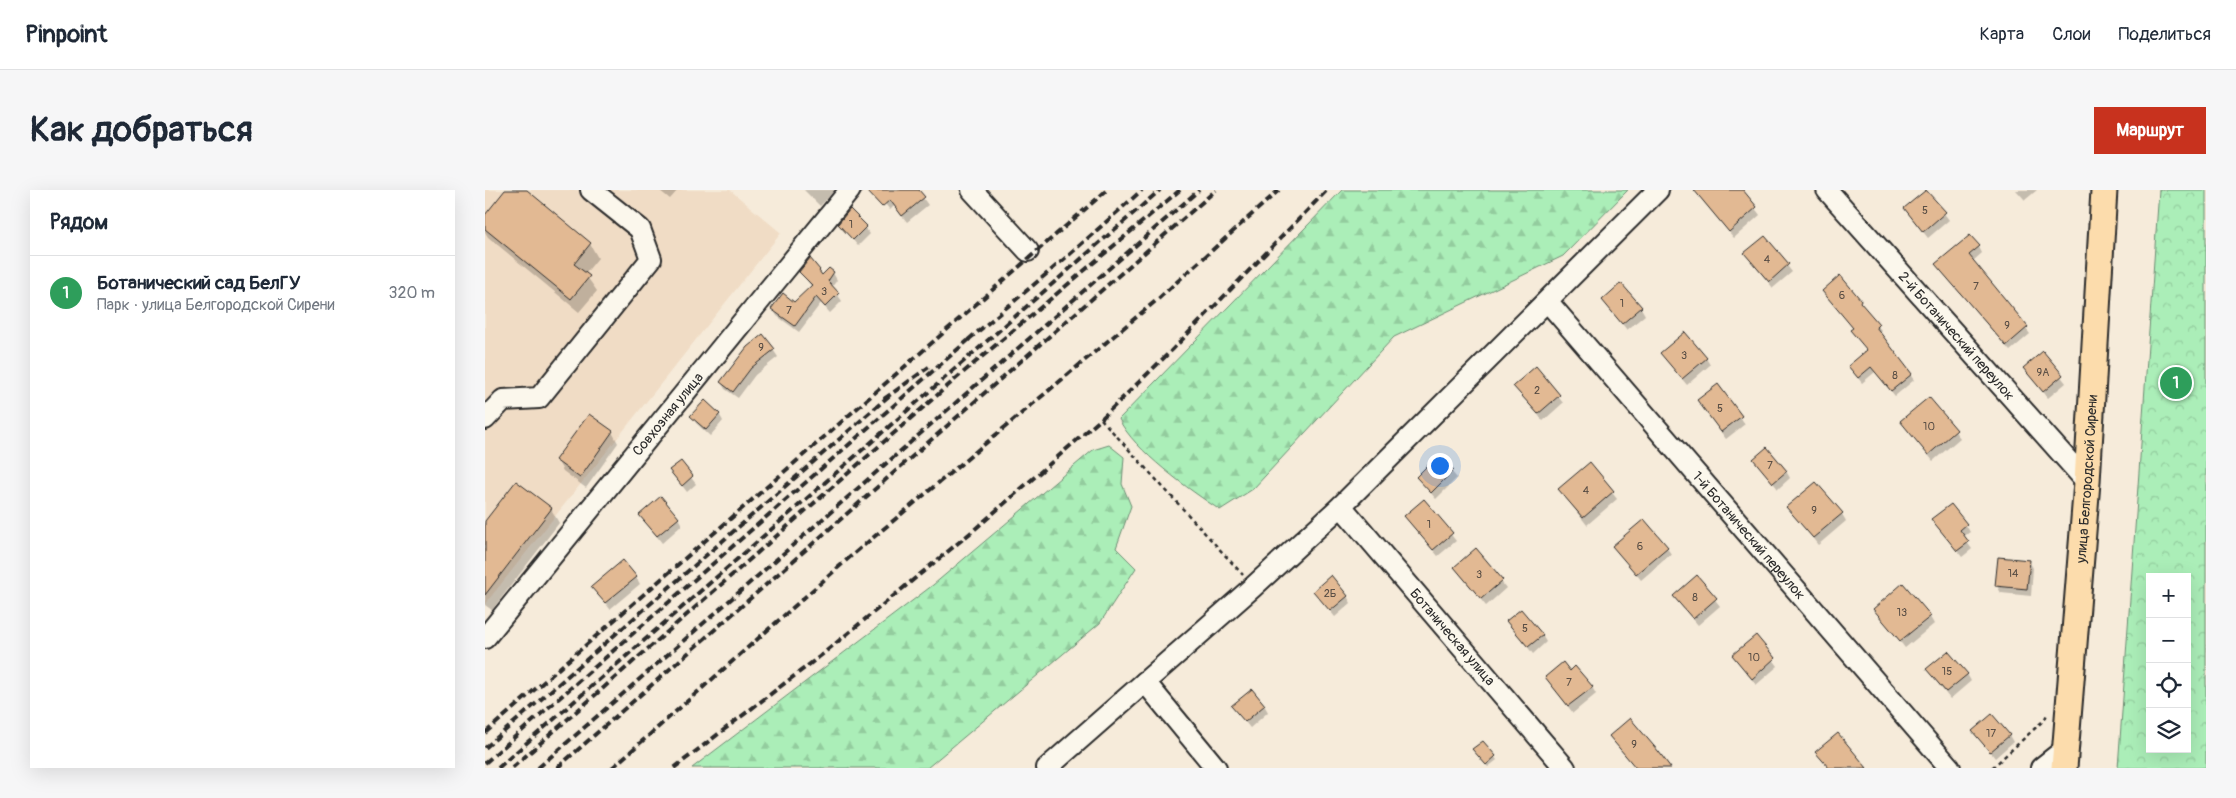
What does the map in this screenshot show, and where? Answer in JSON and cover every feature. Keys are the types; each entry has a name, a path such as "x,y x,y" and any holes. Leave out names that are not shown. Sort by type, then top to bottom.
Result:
{"main road":[{"name":"улица Белгородской Сирени","path":"2065,758 2087,482 2104,190"}],"street":[{"path":"485,419 503,400 539,398 651,259 640,229 591,190"},
{"name":"Совхозная улица","path":"485,638 850,190"},
{"path":"972,190 1028,251"},
{"path":"1047,768 1253,587 1341,506 1548,302 1658,190"},
{"name":"2-й Ботанический переулок","path":"1827,190 2087,482"},
{"name":"1-й Ботанический переулок","path":"1548,302 1950,768"},
{"name":"Ботаническая улица","path":"1341,506 1565,768"},
{"path":"1145,682 1216,768"},
{"path":"2041,768 2065,758"}],"path":[{"path":"1101,419 1253,587"}],"shaded area":[{"path":"485,190 730,190 781,233 485,604"}],"green space":[{"path":"1342,190 1628,190 1563,256 1394,337 1253,489 1220,510 1179,481 1149,456 1126,431 1119,419"},
{"path":"2159,190 2206,190 2206,768 2118,768"},
{"path":"1109,445 1124,457 1122,484 1131,506 1116,548 1136,568 1100,623 927,768 692,768 933,585 1093,450"}],"building":[{"path":"505,190 527,190 591,243 574,264 590,276 571,299 485,229 485,215"},
{"path":"866,190 919,190 925,197 902,216 890,200 882,207"},
{"path":"1694,190 1743,190 1757,207 1729,232"},
{"path":"1926,190 1946,212 1923,232 1904,208"},
{"path":"850,209 867,226 853,240 838,224"},
{"path":"1970,235 1980,246 1969,255 2028,327 2006,346 1935,264"},
{"path":"1765,236 1789,264 1769,282 1744,253"},
{"path":"810,258 822,275 829,268 834,272 828,281 839,293 825,307 816,297 795,326 771,309 783,293 794,302 812,285 799,272"},
{"path":"1840,275 1879,324 1876,327 1912,374 1891,391 1871,367 1858,378 1848,366 1867,350 1850,330 1853,328 1822,291"},
{"path":"1621,283 1642,307 1622,324 1602,300"},
{"path":"1685,332 1707,358 1682,379 1660,353"},
{"path":"763,334 775,349 751,368 733,392 720,382 747,347"},
{"path":"2043,351 2063,375 2043,392 2023,368"},
{"path":"1536,366 1560,395 1538,414 1513,386"},
{"path":"1718,384 1742,416 1721,432 1697,400"},
{"path":"1929,397 1957,430 1928,455 1900,421"},
{"path":"705,400 720,414 706,430 690,416"},
{"path":"589,414 613,431 580,478 555,460"},
{"path":"1767,447 1787,471 1773,483 1753,459"},
{"path":"1438,455 1454,470 1431,493 1416,477"},
{"path":"681,461 693,476 682,486 669,470"},
{"path":"1590,462 1614,491 1583,518 1558,489"},
{"path":"516,481 552,508 485,595 485,521"},
{"path":"1816,482 1843,513 1813,538 1786,507"},
{"path":"661,496 679,518 657,536 639,515"},
{"path":"1424,499 1453,533 1433,550 1404,516"},
{"path":"1951,504 1967,524 1960,530 1969,542 1957,551 1931,519"},
{"path":"1644,519 1668,547 1636,574 1612,546"},
{"path":"1476,548 1503,580 1481,599 1454,567"},
{"path":"1998,557 2030,560 2027,589 1995,586"},
{"path":"623,560 637,577 605,603 591,587"},
{"path":"1331,575 1348,596 1330,611 1313,591"},
{"path":"1697,575 1717,598 1693,619 1673,596"},
{"path":"1903,583 1931,616 1900,641 1873,609"},
{"path":"1521,609 1543,635 1528,647 1506,621"},
{"path":"1756,635 1775,658 1752,679 1732,655"},
{"path":"1948,651 1968,674 1946,692 1926,669"},
{"path":"1563,662 1570,671 1575,666 1593,687 1568,706 1545,677"},
{"path":"1252,689 1265,705 1245,722 1231,706"},
{"path":"1992,714 2010,735 1990,752 1972,731"},
{"path":"1630,718 1671,768 1636,768 1609,736"},
{"path":"1838,733 1867,768 1829,768 1815,752"},
{"path":"1483,741 1496,756 1486,765 1472,749"}],"railway":[{"path":"485,733 1107,190"},
{"path":"968,340 1069,255 1142,190"},
{"path":"498,768 1160,190"},
{"path":"512,768 959,376 1180,190"},
{"path":"538,768 1199,190"},
{"path":"557,768 1216,190"},
{"path":"612,768 850,557 1158,299 1279,190"},
{"path":"674,768 819,657 974,530 1101,419 1173,349 1327,190"},
{"path":"485,763 973,336"},
{"path":"884,399 929,367"},
{"path":"485,748 890,395"}],"place":[{"name":"Ботанический сад БелГУ","path":"2176,383"}]}
